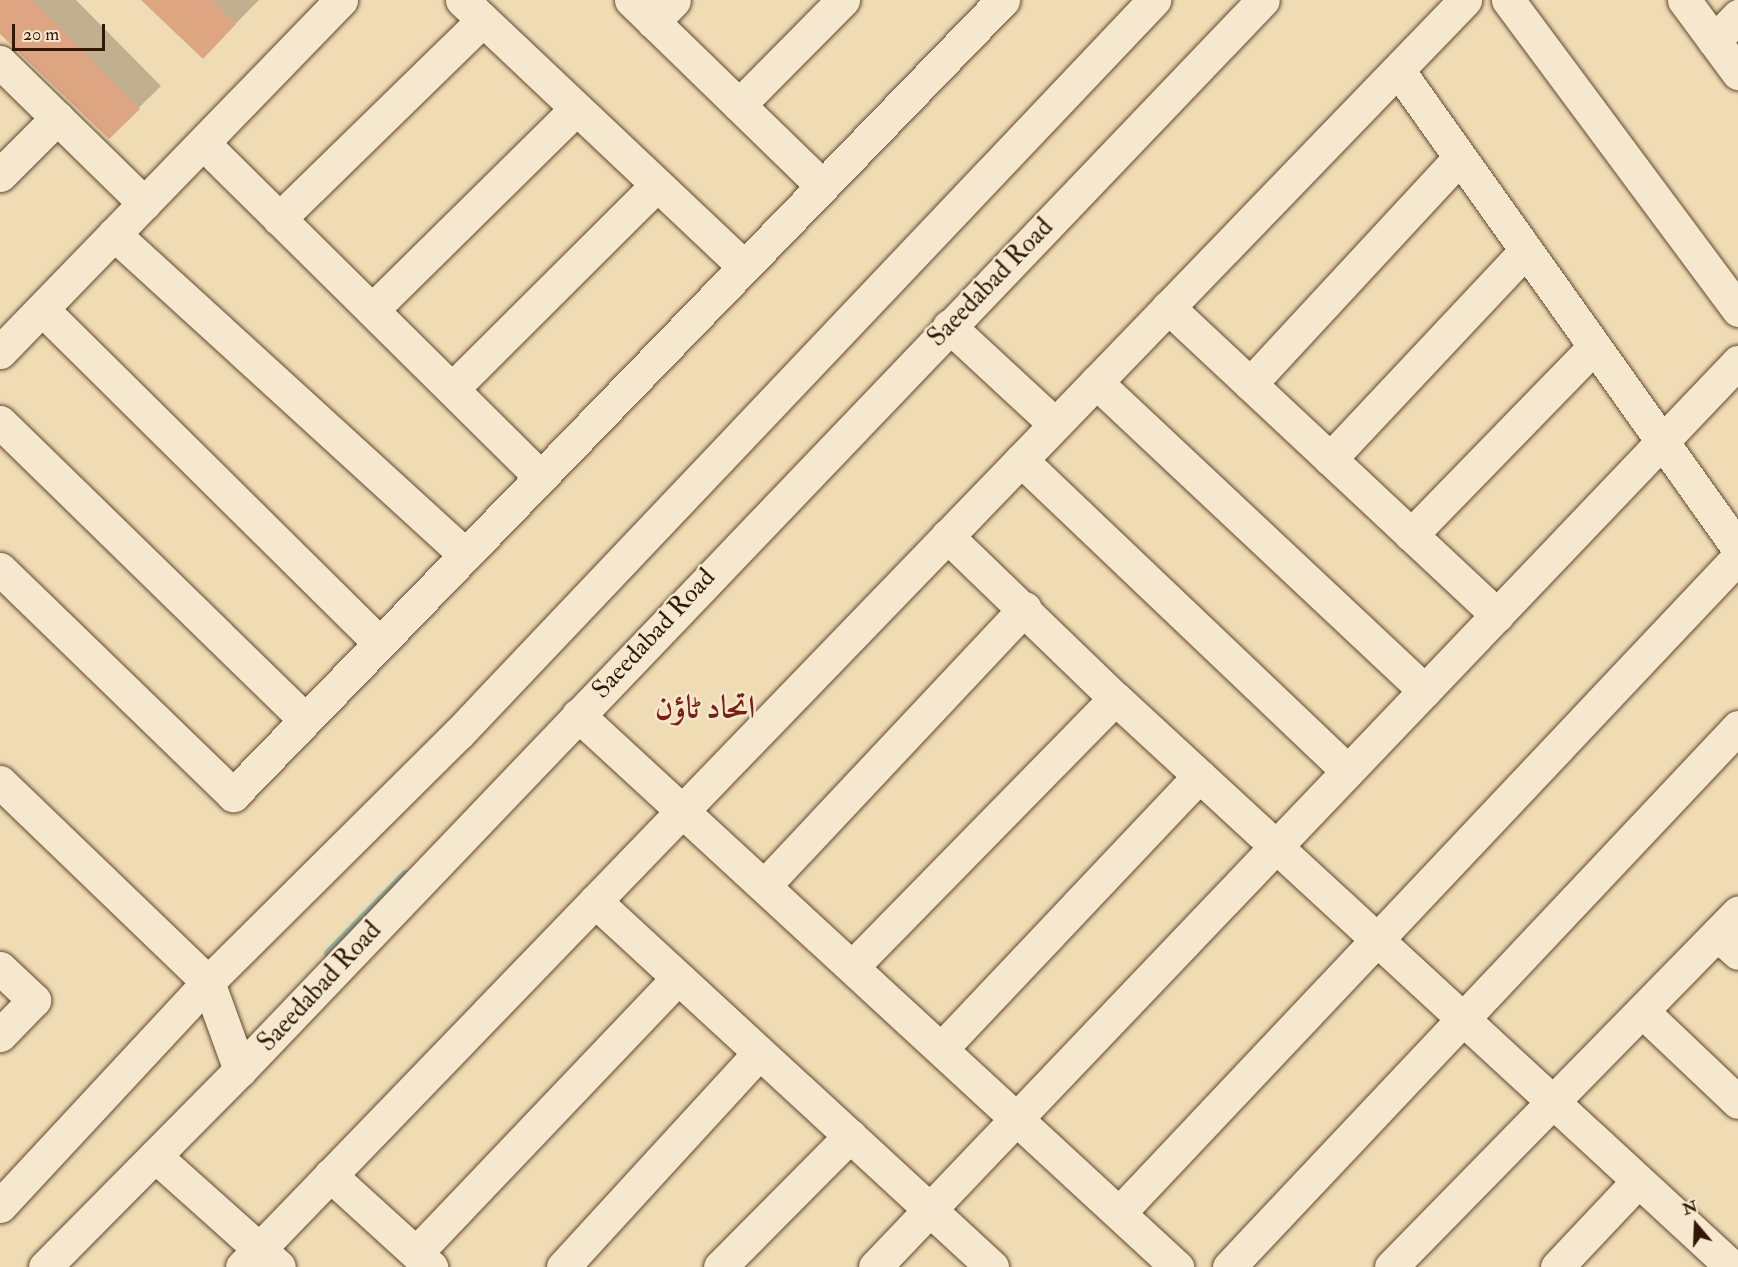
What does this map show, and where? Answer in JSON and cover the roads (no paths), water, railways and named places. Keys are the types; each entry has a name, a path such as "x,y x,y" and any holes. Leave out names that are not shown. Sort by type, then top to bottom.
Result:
{"street":[{"path":"0,352 341,0"},
{"path":"739,105 843,0"},
{"path":"0,569 233,795 1003,0"},
{"path":"0,1206 208,982 459,734 1154,0"},
{"name":"Saeedabad Road","path":"45,1267 240,1070 1263,0"},
{"path":"155,1156 260,1261 330,1175 1465,0"},
{"path":"1508,0 1738,310"},
{"path":"1684,0 1738,74"},
{"path":"653,7 739,105 822,186"},
{"path":"279,219 472,10 744,267"},
{"path":"1714,41 1738,16"},
{"path":"0,62 144,203"},
{"path":"1398,70 1458,159 1738,548"},
{"path":"372,310 576,109"},
{"path":"0,175 57,118"},
{"path":"203,143 541,477"},
{"path":"1250,384 1458,159"},
{"path":"452,389 657,185"},
{"path":"114,234 465,555"},
{"path":"1330,459 1525,251"},
{"path":"1168,307 1497,615"},
{"path":"42,309 380,643"},
{"path":"949,326 1055,424"},
{"path":"1411,536 1594,347"},
{"path":"875,1267 1738,362"},
{"path":"1096,382 1425,691"},
{"path":"0,422 305,720"},
{"path":"1021,460 1348,771"},
{"path":"947,536 1026,608 1115,698 1638,1181 1722,1264"},
{"path":"1119,1213 1738,557"},
{"path":"764,886 1026,608"},
{"path":"852,968 1115,698"},
{"path":"578,715 1177,1267"},
{"path":"1229,1267 1738,727"},
{"path":"941,1049 1199,776"},
{"path":"0,782 208,982 240,1070"},
{"path":"595,901 992,1267"},
{"path":"1391,1267 1642,1011 1731,933"},
{"path":"0,968 34,1000 0,1035"},
{"path":"330,1175 424,1260 678,978"},
{"path":"1642,1011 1738,1102"},
{"path":"563,1267 759,1053"},
{"path":"720,1267 850,1136"},
{"path":"1557,1267 1638,1181"}],"waterway":[{"path":"328,953 405,874"}],"district":[{"name":"اتحاد ٹاؤن","path":"705,708"}]}
